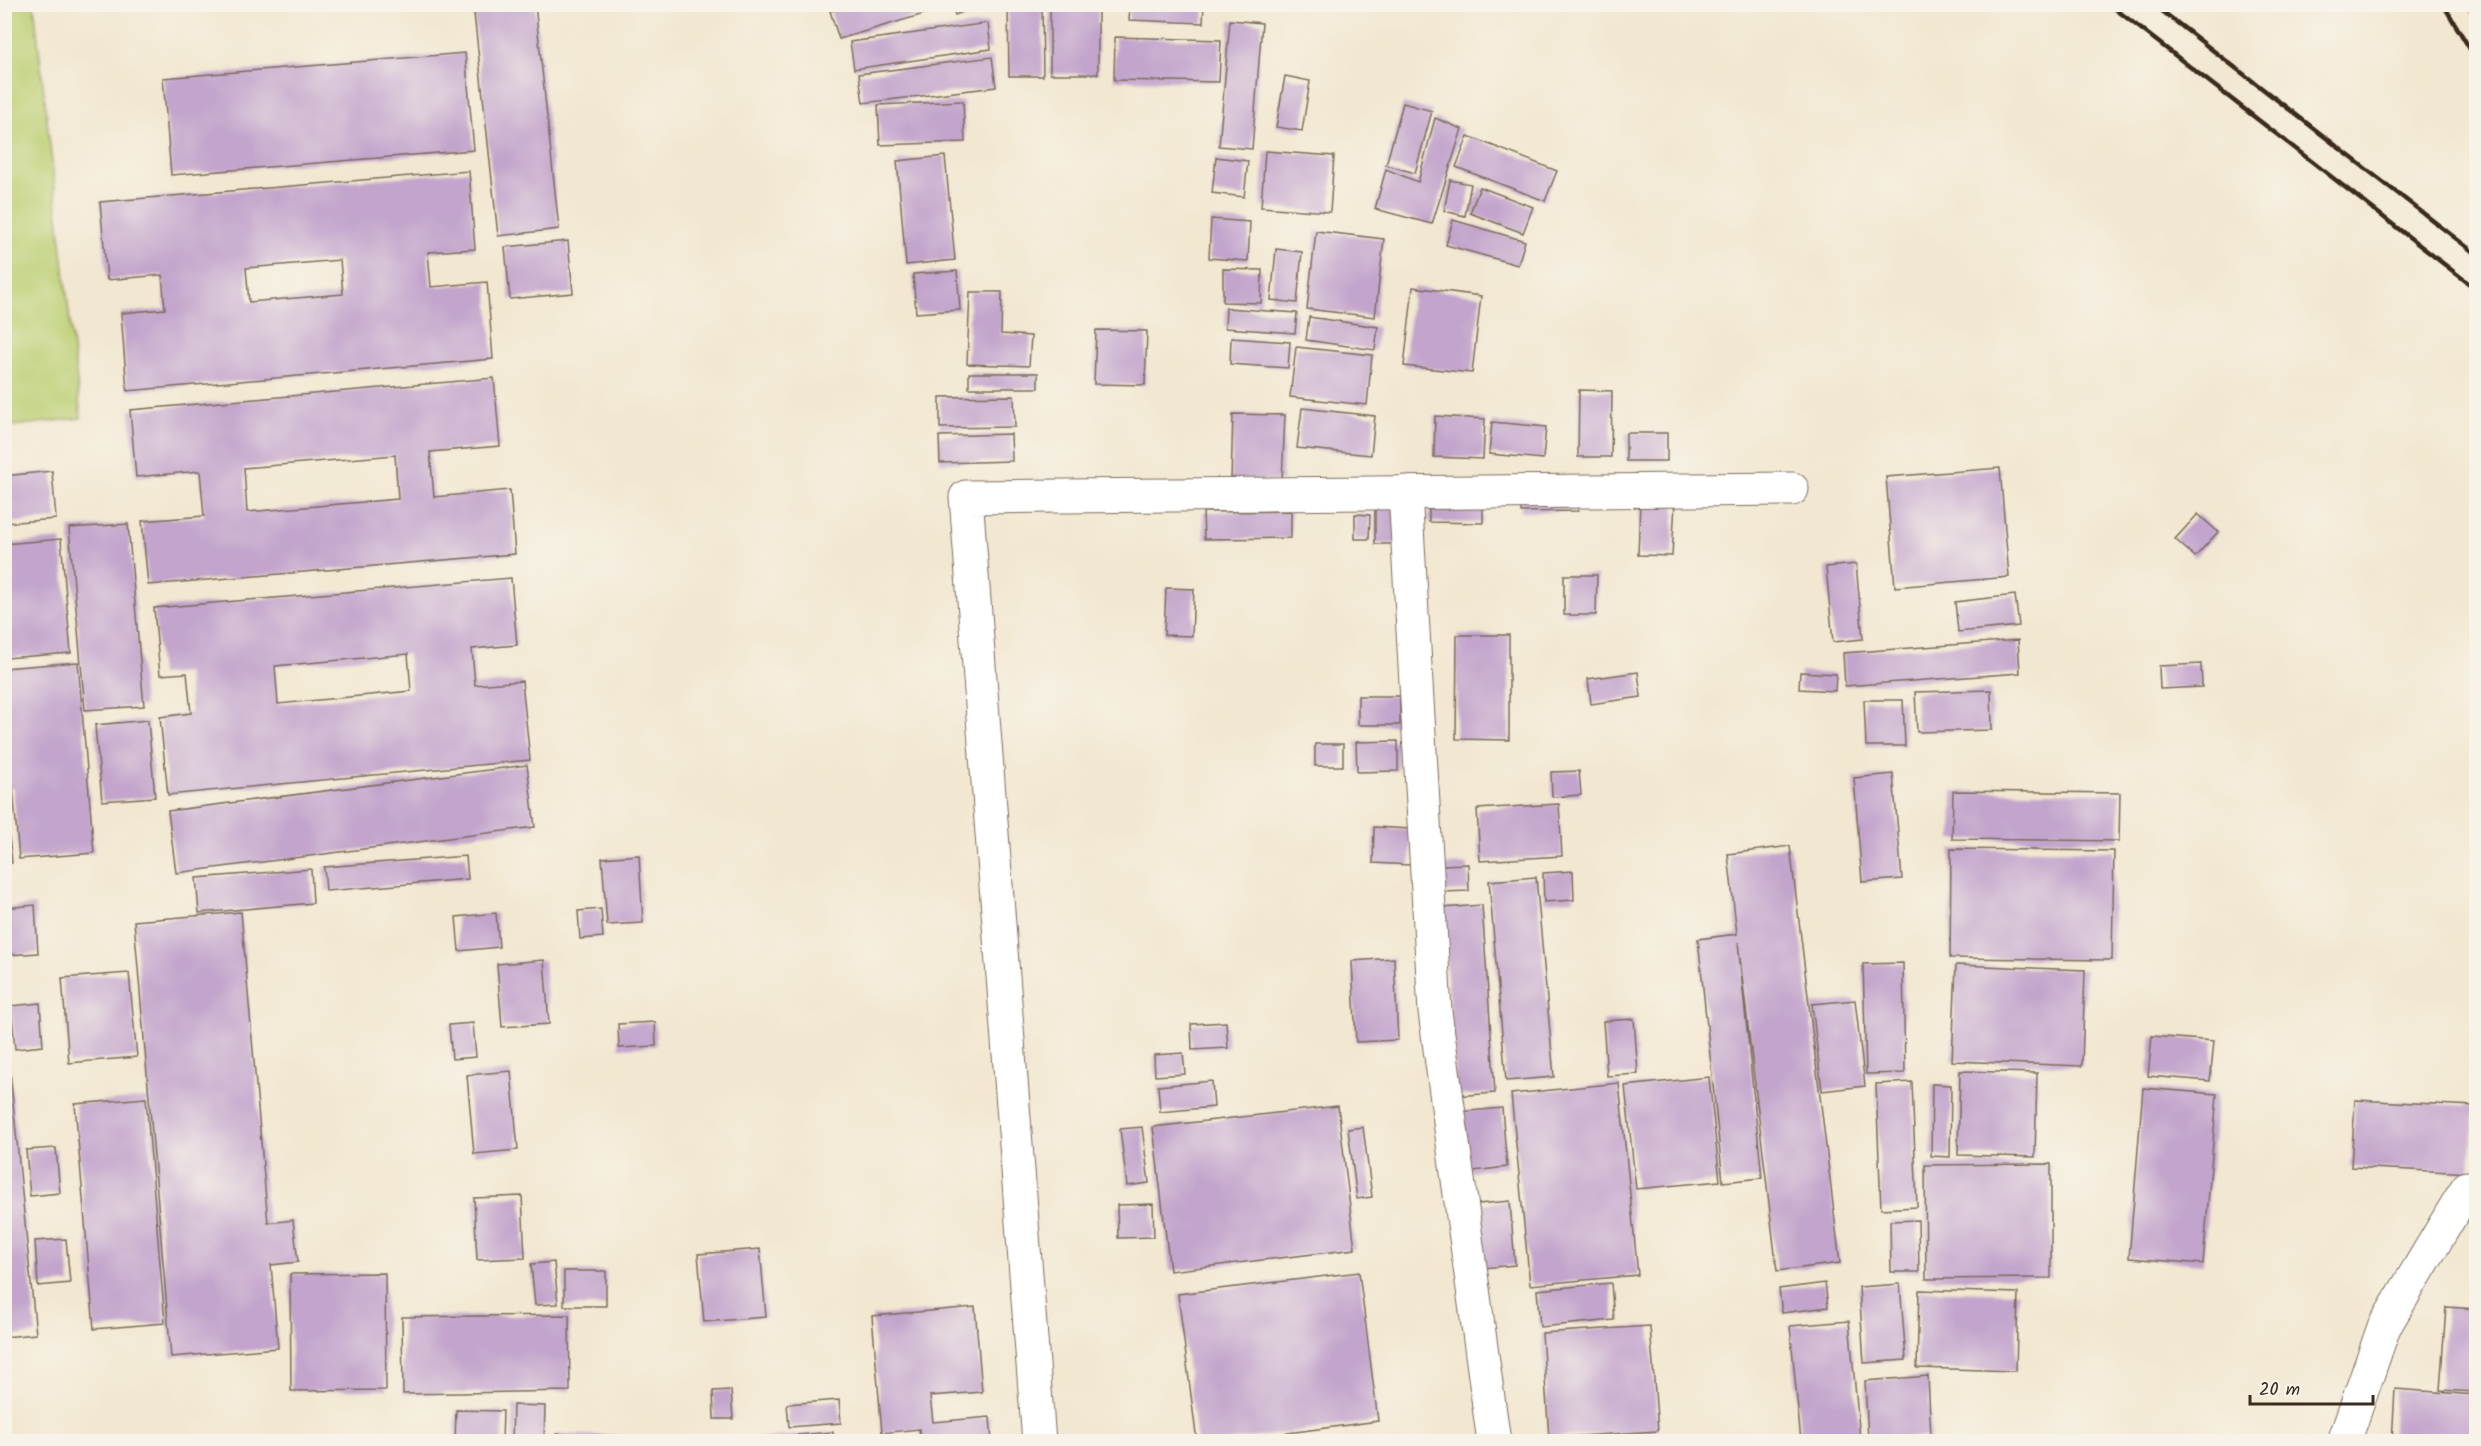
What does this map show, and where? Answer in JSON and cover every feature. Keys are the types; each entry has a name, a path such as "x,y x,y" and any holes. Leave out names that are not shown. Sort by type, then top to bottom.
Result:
{"street":[{"path":"1039,1442 966,497 1792,489"},
{"path":"1404,492 1435,1012 1494,1442"},
{"path":"2344,1442 2384,1327 2467,1188"}],"green space":[{"path":"4,5 34,5 81,418 5,427"}],"building":[{"path":"473,4 535,4 559,229 498,236"},
{"path":"853,4 940,4 941,9 839,39 830,11"},
{"path":"951,4 982,4 982,5 955,15"},
{"path":"1130,4 1204,4 1203,23 1129,20"},
{"path":"1042,5 1043,76 1009,76 1008,6"},
{"path":"1050,8 1098,8 1098,74 1050,74"},
{"path":"1230,20 1262,23 1252,149 1219,146"},
{"path":"988,23 991,49 854,69 850,42"},
{"path":"1115,37 1221,40 1219,82 1114,80"},
{"path":"465,53 474,150 171,175 163,78"},
{"path":"992,57 996,87 863,103 859,74"},
{"path":"1285,76 1310,81 1302,131 1276,127"},
{"path":"963,101 965,142 880,145 878,105"},
{"path":"1403,103 1432,111 1415,173 1386,165"},
{"path":"1435,118 1462,129 1432,224 1375,209 1386,169 1418,182"},
{"path":"1468,136 1557,171 1545,201 1456,167"},
{"path":"1265,151 1334,156 1330,212 1261,207"},
{"path":"945,156 955,260 906,265 897,161"},
{"path":"1216,157 1248,161 1244,197 1212,193"},
{"path":"469,171 475,249 428,252 431,287 487,282 493,359 127,391 121,313 165,309 162,275 107,280 100,202","holes":["340,260 343,294 249,302 246,268"]},
{"path":"1450,180 1471,184 1465,216 1444,211"},
{"path":"1480,187 1533,207 1523,233 1470,213"},
{"path":"1211,219 1250,222 1248,261 1209,258"},
{"path":"1453,220 1525,241 1518,265 1446,245"},
{"path":"1316,231 1384,239 1375,317 1307,309"},
{"path":"568,241 573,293 510,299 505,247"},
{"path":"1276,249 1302,252 1297,303 1271,300"},
{"path":"1223,269 1262,270 1261,303 1223,302"},
{"path":"957,271 960,310 916,313 913,274"},
{"path":"1413,287 1481,296 1472,373 1404,366"},
{"path":"970,292 1002,292 1001,334 1031,336 1029,366 967,364"},
{"path":"1226,308 1297,313 1295,333 1225,328"},
{"path":"1309,317 1378,327 1375,350 1306,340"},
{"path":"1096,330 1147,331 1145,385 1094,384"},
{"path":"1231,338 1290,342 1288,368 1230,364"},
{"path":"1296,347 1372,355 1367,405 1290,397"},
{"path":"969,373 1038,373 1038,388 969,388"},
{"path":"494,378 500,446 430,452 434,497 510,490 515,554 148,585 142,521 204,516 200,471 136,477 130,410","holes":["395,455 398,499 247,512 244,468"]},
{"path":"1579,390 1612,391 1611,457 1578,457"},
{"path":"1014,396 1015,427 940,428 940,397"},
{"path":"1302,408 1375,416 1371,455 1297,448"},
{"path":"1233,414 1285,415 1282,481 1231,480"},
{"path":"1435,416 1485,419 1483,459 1434,457"},
{"path":"1492,422 1546,427 1543,459 1489,454"},
{"path":"1626,433 1667,433 1667,461 1626,461"},
{"path":"1011,434 1012,461 940,463 939,436"},
{"path":"2000,468 2009,577 1895,587 1886,477"},
{"path":"52,471 56,519 4,523 4,476"},
{"path":"1429,496 1483,497 1483,523 1429,522"},
{"path":"1521,497 1578,497 1578,511 1521,512"},
{"path":"1375,501 1398,501 1398,544 1375,544"},
{"path":"1640,501 1675,503 1672,556 1638,555"},
{"path":"1291,511 1291,538 1204,539 1203,512"},
{"path":"1355,514 1370,515 1369,539 1355,539"},
{"path":"2198,514 2218,532 2195,557 2175,539"},
{"path":"128,524 144,706 85,710 69,528"},
{"path":"61,539 71,653 6,658 4,544"},
{"path":"1856,564 1863,639 1833,642 1826,567"},
{"path":"1564,575 1597,575 1596,615 1564,615"},
{"path":"511,578 517,645 472,649 475,685 522,681 530,760 168,795 160,717 191,713 187,673 160,675 154,608","holes":["408,654 411,691 278,704 275,666"]},
{"path":"1166,588 1194,589 1192,636 1164,635"},
{"path":"2015,595 2019,626 1958,632 1955,602"},
{"path":"1457,635 1509,635 1509,740 1456,739"},
{"path":"2018,640 2020,673 1845,686 1843,653"},
{"path":"78,662 94,853 19,859 13,788 4,789 4,738 9,738 4,668"},
{"path":"2201,664 2202,687 2160,689 2159,666"},
{"path":"1638,672 1641,697 1591,704 1588,679"},
{"path":"1800,672 1836,674 1835,691 1799,689"},
{"path":"1991,690 1992,730 1917,732 1915,692"},
{"path":"1358,696 1400,696 1400,725 1358,725"},
{"path":"1864,700 1903,700 1905,746 1866,746"},
{"path":"148,720 155,797 102,801 95,725"},
{"path":"1398,741 1398,771 1357,772 1356,742"},
{"path":"1315,744 1343,744 1343,766 1315,766"},
{"path":"527,765 535,827 176,873 168,811"},
{"path":"1579,771 1581,795 1552,797 1551,772"},
{"path":"1893,774 1902,879 1862,882 1854,778"},
{"path":"1953,791 2120,793 2119,841 1952,839"},
{"path":"4,794 12,863 4,863"},
{"path":"1559,804 1562,856 1480,861 1477,809"},
{"path":"1374,827 1411,829 1410,865 1373,863"},
{"path":"1790,846 1840,1263 1777,1271 1738,942 1762,1178 1723,1182 1698,939 1737,934 1728,854"},
{"path":"1951,849 2114,851 2112,960 1950,958"},
{"path":"639,855 643,923 607,925 602,858"},
{"path":"466,856 468,879 326,891 324,867"},
{"path":"1468,864 1469,891 1442,892 1441,865"},
{"path":"311,869 313,903 199,913 196,878"},
{"path":"1573,871 1574,900 1544,902 1543,873"},
{"path":"1536,877 1554,1077 1506,1081 1489,881"},
{"path":"35,905 38,953 9,955 5,908"},
{"path":"1482,905 1495,1093 1456,1096 1442,908"},
{"path":"601,909 603,937 580,939 578,911"},
{"path":"241,912 268,1223 293,1220 298,1262 271,1265 278,1348 171,1357 134,921"},
{"path":"496,913 499,947 459,951 456,917"},
{"path":"1394,958 1398,1040 1356,1042 1352,961"},
{"path":"544,960 549,1024 502,1027 497,964"},
{"path":"1903,963 1905,1073 1866,1074 1863,964"},
{"path":"1956,965 2085,970 2082,1066 1952,1061"},
{"path":"129,973 137,1057 69,1063 62,978"},
{"path":"1855,1000 1865,1086 1822,1091 1812,1004"},
{"path":"40,1003 43,1046 15,1049 11,1006"},
{"path":"4,1011 36,1334 4,1337"},
{"path":"1634,1019 1638,1074 1607,1076 1603,1021"},
{"path":"655,1022 656,1046 619,1048 618,1024"},
{"path":"1226,1022 1228,1048 1192,1050 1191,1024"},
{"path":"473,1023 476,1057 452,1059 449,1025"},
{"path":"2152,1036 2214,1041 2210,1081 2148,1076"},
{"path":"1183,1053 1185,1074 1155,1076 1154,1055"},
{"path":"511,1071 518,1150 474,1154 467,1075"},
{"path":"1960,1071 2037,1073 2035,1157 1958,1155"},
{"path":"1709,1077 1720,1181 1636,1189 1625,1086"},
{"path":"1212,1081 1214,1107 1160,1112 1158,1086"},
{"path":"1912,1082 1917,1207 1881,1209 1876,1084"},
{"path":"1619,1083 1638,1275 1530,1285 1511,1094"},
{"path":"1932,1084 1951,1085 1950,1157 1931,1156"},
{"path":"2143,1088 2217,1094 2203,1264 2129,1258"},
{"path":"146,1098 165,1323 94,1329 75,1104"},
{"path":"2355,1100 2474,1106 2470,1173 2351,1167"},
{"path":"1338,1106 1355,1249 1170,1271 1153,1127"},
{"path":"1502,1108 1507,1167 1465,1172 1459,1112"},
{"path":"1142,1127 1149,1183 1127,1186 1120,1129"},
{"path":"1363,1127 1372,1197 1357,1199 1348,1129"},
{"path":"56,1148 60,1193 30,1196 26,1150"},
{"path":"2051,1164 2051,1278 1926,1279 1925,1165"},
{"path":"522,1196 525,1258 477,1260 474,1198"},
{"path":"1510,1201 1515,1265 1483,1268 1478,1204"},
{"path":"1153,1204 1154,1237 1118,1238 1117,1205"},
{"path":"1918,1220 1919,1272 1891,1272 1890,1221"},
{"path":"66,1239 70,1283 38,1286 35,1241"},
{"path":"760,1249 766,1317 704,1322 698,1254"},
{"path":"554,1262 558,1304 535,1305 531,1264"},
{"path":"564,1271 606,1271 606,1306 564,1306"},
{"path":"1359,1272 1378,1421 1220,1442 1197,1442 1178,1294"},
{"path":"385,1273 386,1390 291,1391 290,1274"},
{"path":"1611,1283 1614,1320 1540,1327 1537,1290"},
{"path":"1825,1283 1828,1307 1782,1313 1779,1289"},
{"path":"1900,1284 1906,1360 1864,1363 1859,1287"},
{"path":"1919,1290 2018,1293 2016,1371 1917,1368"},
{"path":"975,1307 982,1392 930,1396 933,1422 990,1417 992,1442 921,1442 919,1429 882,1433 872,1316"},
{"path":"2446,1307 2476,1309 2476,1392 2440,1390"},
{"path":"569,1315 570,1391 403,1394 402,1317"},
{"path":"1849,1321 1860,1439 1801,1442 1790,1326"},
{"path":"1650,1326 1658,1431 1549,1438 1542,1333"},
{"path":"1928,1376 1931,1437 1868,1440 1865,1381"},
{"path":"2395,1389 2476,1395 2476,1442 2392,1442"},
{"path":"731,1390 733,1419 714,1419 713,1391"},
{"path":"839,1400 841,1423 789,1427 787,1404"},
{"path":"513,1405 545,1406 544,1442 512,1442"},
{"path":"456,1410 503,1411 502,1442 455,1442"},
{"path":"833,1432 834,1442 735,1442 735,1440"},
{"path":"556,1434 625,1436 625,1442 556,1442"}],"railway":[{"path":"2109,4 2476,289"},
{"path":"2153,4 2476,254"},
{"path":"2443,4 2476,59"},
{"path":"2468,4 2476,19"}]}
